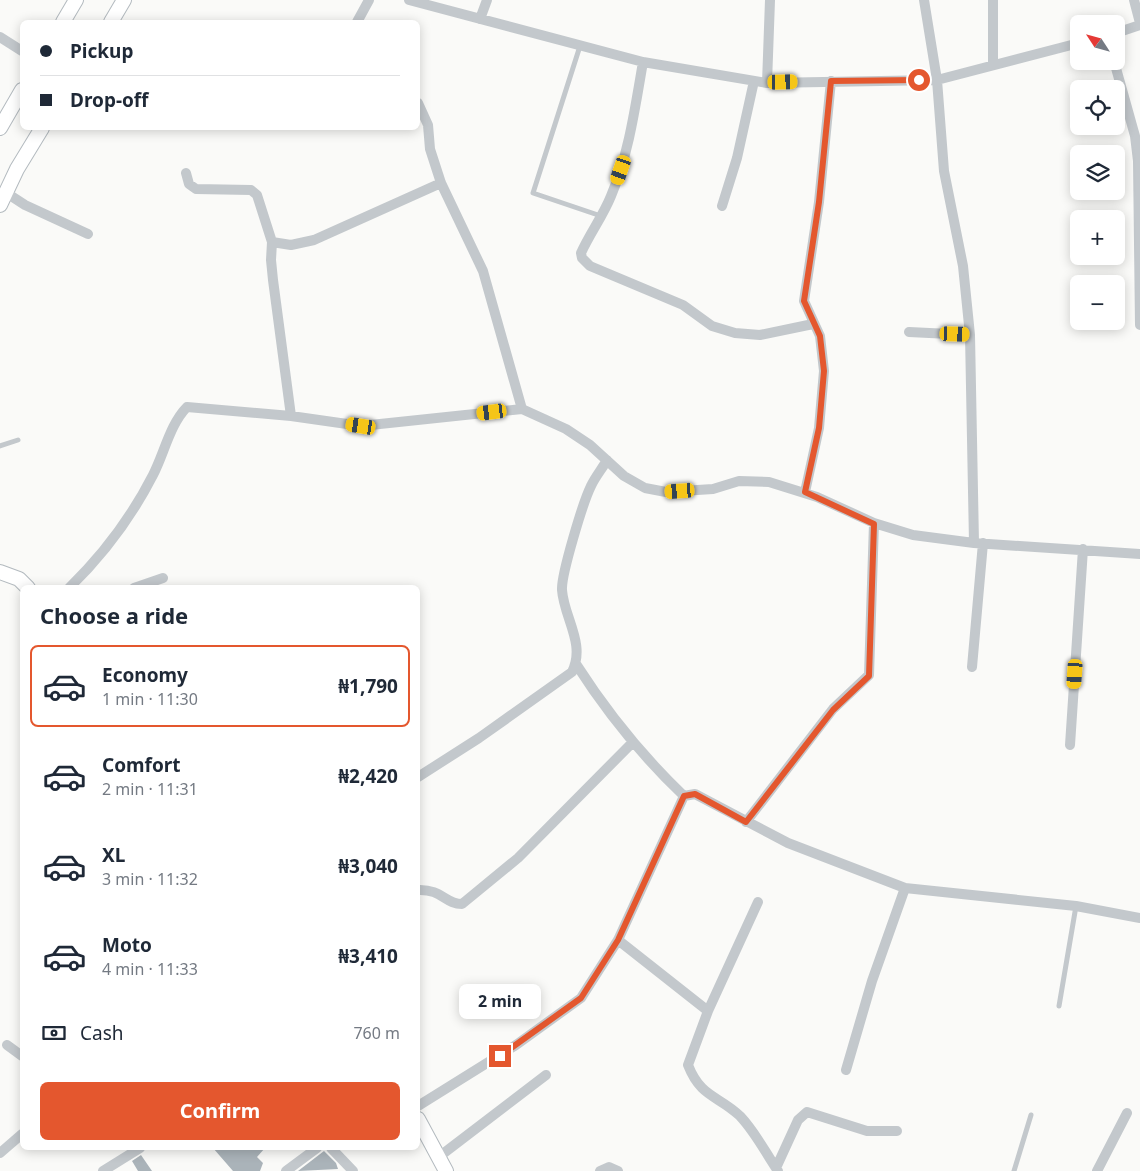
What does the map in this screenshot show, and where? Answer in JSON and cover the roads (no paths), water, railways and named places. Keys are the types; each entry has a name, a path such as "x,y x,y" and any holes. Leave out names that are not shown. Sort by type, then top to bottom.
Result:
{"main road":[{"path":"64,20 76,0"},
{"path":"112,20 124,0"},
{"path":"0,128 20,93"},
{"path":"2,198 41,130"},
{"path":"0,572 19,579 25,585"},
{"path":"420,1122 440,1156 446,1171"}],"street":[{"path":"358,20 369,0"},
{"path":"409,0 643,62 767,83 937,80 1070,45"},
{"path":"480,19 487,0"},
{"path":"767,83 770,0"},
{"path":"924,0 937,80 944,171 963,266 970,335 979,543 972,667"},
{"path":"993,0 993,64"},
{"path":"1125,30 1140,24 1134,0"},
{"path":"0,37 20,50"},
{"path":"643,62 630,136 618,178 602,217 581,253 582,258 590,266 683,305 712,326 735,333 760,335 813,324"},
{"path":"1117,70 1135,136 1138,161 1140,325"},
{"path":"722,206 737,158 754,81"},
{"path":"805,492 819,428 824,371 820,336 804,301 819,202 831,81"},
{"path":"420,107 428,125 430,149 441,183 482,271 522,409"},
{"path":"186,173 189,184 196,190 251,190 257,195 272,242 273,280 292,416"},
{"path":"272,242 291,245 314,240 441,183"},
{"path":"2,198 25,206 88,234"},
{"path":"909,332 970,335"},
{"path":"72,585 97,560 133,513 155,472 180,415 187,407 292,416 361,426 522,409 566,429 590,445 624,476 644,488 666,492 713,489 739,481 769,482 805,492 874,524 913,535 979,543 1140,554"},
{"path":"420,776 486,733 572,672 576,664 576,641 564,604 562,577 591,486 607,460"},
{"path":"746,822 833,710 869,676 874,524"},
{"path":"1070,745 1083,549"},
{"path":"143,585 163,578"},
{"path":"576,664 606,712 654,768 684,796"},
{"path":"420,890 434,891 455,904 462,904 518,858 632,743"},
{"path":"684,796 695,794 788,843 905,888 1076,906 1140,918"},
{"path":"420,1105 516,1045 581,998 618,940 684,796"},
{"path":"846,1070 872,981 905,888"},
{"path":"758,902 708,1011 688,1065 694,1079 708,1095 738,1114 758,1137 777,1169"},
{"path":"618,940 708,1011"},
{"path":"7,1046 20,1055"},
{"path":"440,1156 546,1074"},
{"path":"777,1169 798,1120 807,1112 867,1131 897,1131"},
{"path":"1097,1171 1127,1113"},
{"path":"0,1153 20,1136"},
{"path":"103,1171 137,1150"},
{"path":"286,1171 314,1150"},
{"path":"333,1150 353,1171"},
{"path":"600,1171 609,1167 618,1171"}],"lane":[{"path":"580,46 533,192 602,217"},
{"path":"0,446 18,440"},
{"path":"1059,1006 1076,906"},
{"path":"1014,1171 1031,1115"}]}
